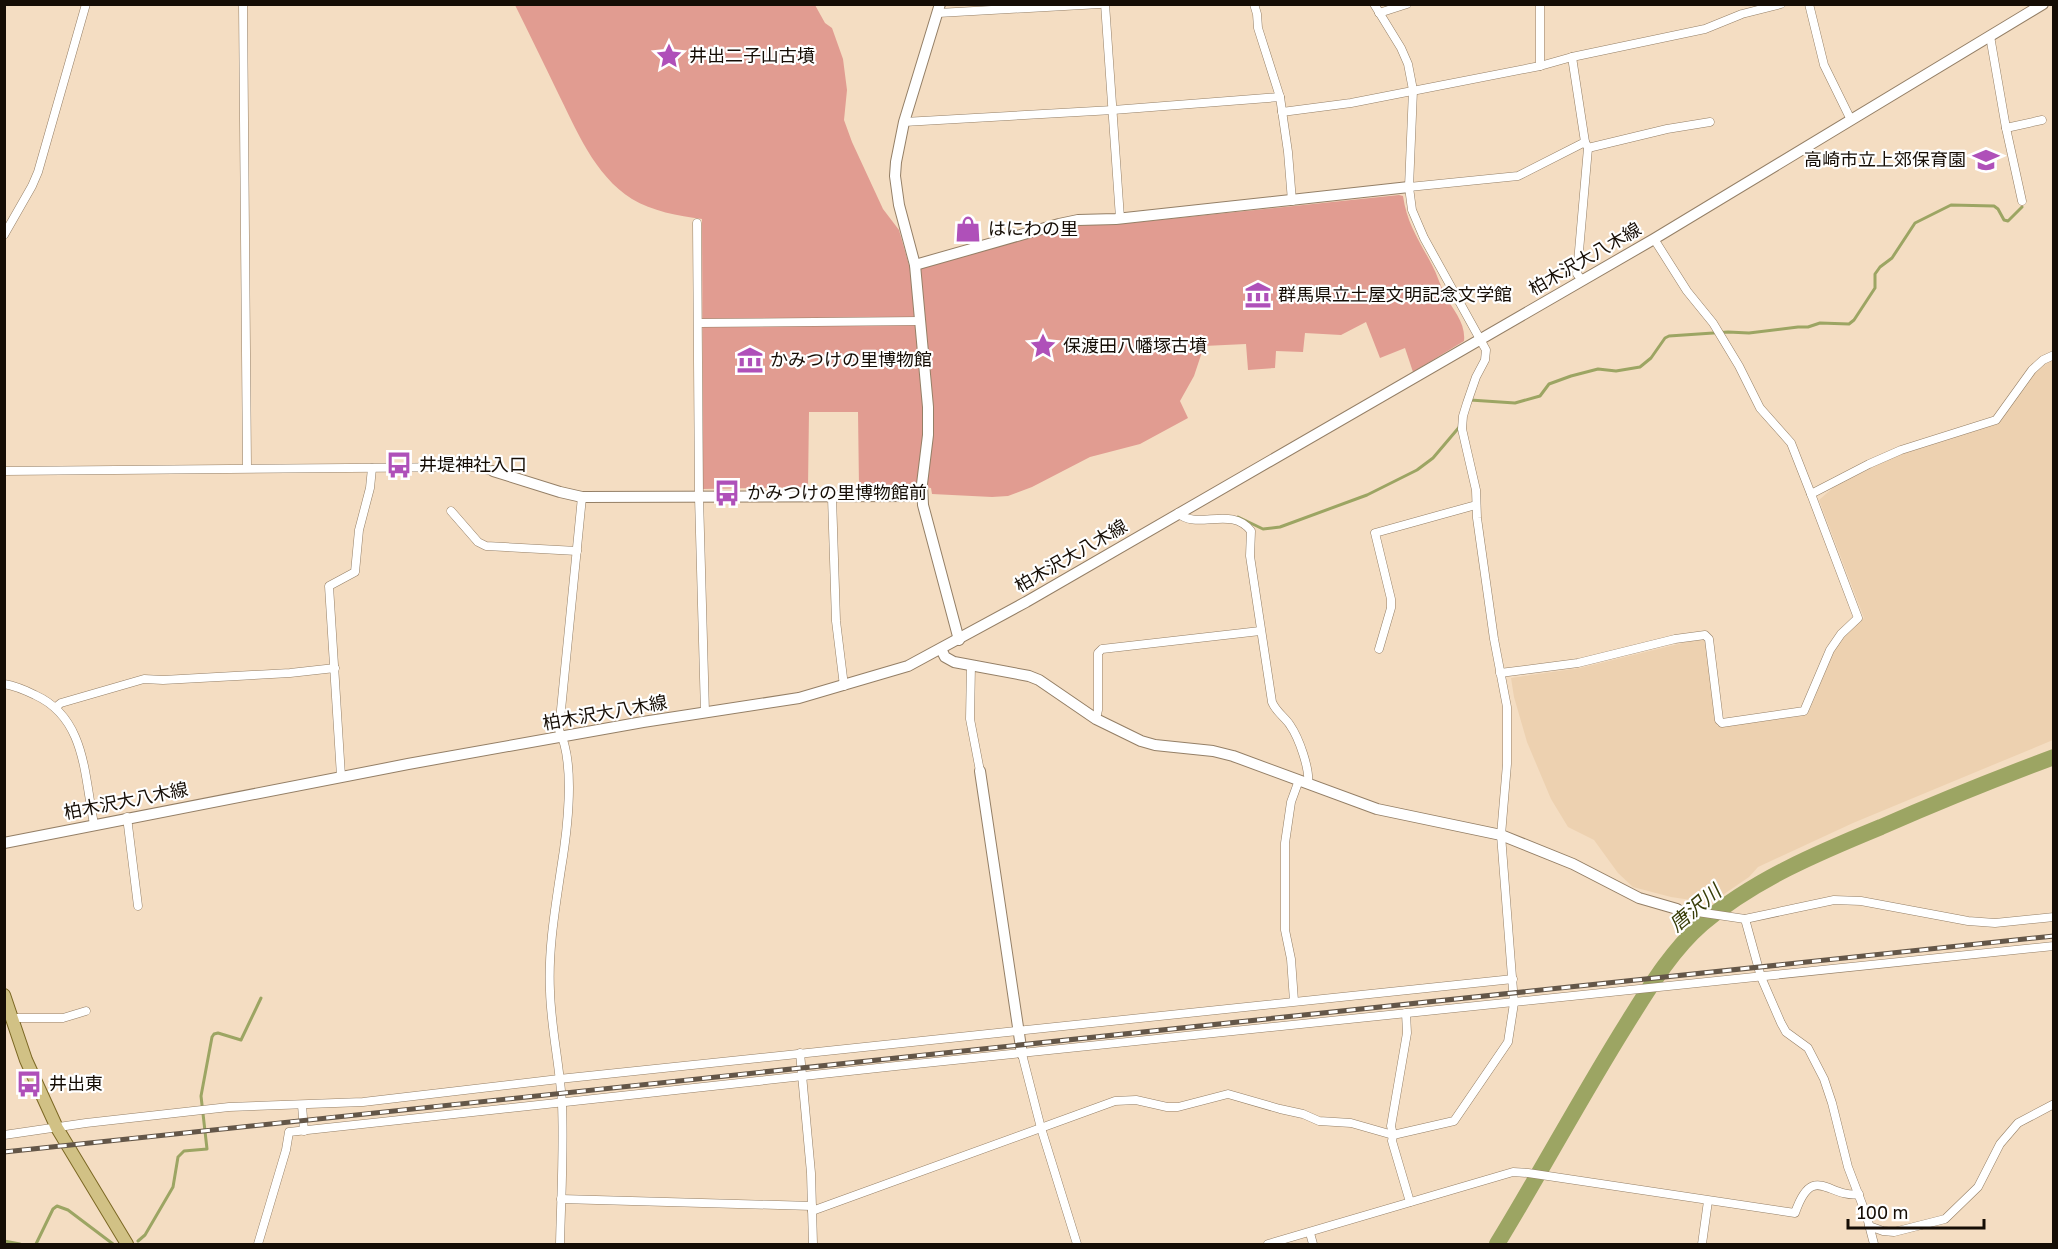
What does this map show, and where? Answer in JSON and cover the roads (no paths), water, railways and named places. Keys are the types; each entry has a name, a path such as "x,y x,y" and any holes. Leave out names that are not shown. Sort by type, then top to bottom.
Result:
{"main road":[{"path":"4,995 26,1060 57,1128 128,1245"}],"street":[{"path":"4,235 38,172 86,4"},
{"path":"243,4 247,468"},
{"path":"959,640 922,496 929,422 915,266 896,187 896,162 904,122 939,9 1100,4"},
{"path":"1105,4 1120,218"},
{"path":"1254,4 1258,28 1280,97 1292,201"},
{"path":"561,1199 812,1208 1115,1101 1136,1100 1167,1107 1178,1107 1228,1094 1319,1120 1351,1123 1393,1135 1454,1120 1458,1116 1508,1042 1514,1003 1501,835 1507,752 1507,707 1476,505 1476,490 1462,429 1463,416 1476,376 1485,360 1486,350 1412,210 1409,187 1413,90 1408,64 1401,48 1374,4"},
{"path":"1379,13 1407,4"},
{"path":"1540,4 1540,66"},
{"path":"1282,112 1351,103 1540,66 1705,29 1742,14 1780,4"},
{"path":"1809,4 1824,65 1851,120"},
{"name":"柏木沢大八木線","path":"4,843 341,776 562,736 810,696 908,666 959,640 1654,239 2043,4"},
{"path":"1990,36 2006,128 2022,201"},
{"path":"1572,57 1587,145 1577,274 1582,280"},
{"path":"904,122 1113,110 1280,97"},
{"path":"2006,128 2042,120"},
{"path":"915,266 1078,220 1292,201 1518,176 1587,145 1710,122"},
{"path":"697,223 699,497 705,713"},
{"path":"1500,673 1578,663 1675,639 1705,634 1709,639 1719,720 1722,723 1804,711 1830,650 1841,634 1858,618 1791,443 1760,408 1739,366 1713,323 1688,291 1654,239"},
{"path":"699,323 920,321"},
{"path":"1811,494 1901,450 1995,420 2032,370 2043,360 2054,355"},
{"path":"4,471 474,467 582,497 922,496"},
{"path":"341,776 329,586 356,572 359,530 369,495 372,468"},
{"path":"560,1245 562,1103 550,992 549,960 568,820 569,796 565,744 559,730 582,497"},
{"path":"832,498 836,621 844,686"},
{"path":"1379,649 1391,608 1391,600 1375,533 1476,505"},
{"path":"451,511 478,542 486,546 577,551"},
{"path":"1178,513 1187,519 1227,518 1242,523 1251,531 1250,556 1272,702 1292,727 1310,773 1291,802 1285,843 1285,930 1291,959 1294,1001"},
{"path":"1096,719 1098,653 1102,649 1260,631"},
{"path":"941,649 949,660 1039,680 1096,719 1141,741 1155,745 1227,754 1397,814 1501,835 1573,864 1639,898 1677,909 1745,919 1834,900 1861,901 1968,921 1995,923 2054,917"},
{"path":"971,665 970,719 980,771 1022,1054 1041,1128 1077,1245"},
{"path":"56,707 61,703 144,679 163,680 335,668"},
{"path":"4,684 24,690 56,707 68,721 78,743 94,824"},
{"path":"128,817 138,906"},
{"path":"1745,919 1761,977 1786,1032 1808,1048 1824,1079 1848,1167 1874,1245"},
{"path":"258,1245 289,1132 2054,946"},
{"path":"4,1135 229,1107 363,1102 800,1053 1513,979"},
{"path":"11,1019 63,1018 86,1011"},
{"path":"1406,1013 1407,1032 1391,1126 1392,1141 1410,1202"},
{"path":"800,1053 813,1245"},
{"path":"1869,1226 1894,1232 1945,1219 1978,1187 2000,1144 2018,1123 2054,1104"},
{"path":"302,1105 304,1131"},
{"path":"1268,1245 1513,1172 1795,1213 1799,1202 1810,1188 1821,1185 1829,1186 1847,1196 1858,1194"},
{"path":"1702,1245 1708,1201"},
{"path":"1310,1233 1313,1245"}],"waterway":[{"path":"1470,400 1515,403 1540,396 1549,384 1571,376 1598,369 1616,371 1640,367 1651,358 1665,338 1669,336 1749,333 1808,327 1820,323 1849,324 1875,288 1875,274 1892,258 1915,223 1951,205 1994,206 2004,220 2008,221 2022,207"},
{"path":"1238,517 1263,529 1280,527 1367,495 1417,470 1433,458 1461,425"},
{"name":"唐沢川","path":"1497,1244 1643,998 1670,959 1702,924 1743,894 1811,857 1988,782 2054,757"},
{"path":"138,1241 145,1235 173,1187 178,1157 184,1151 207,1149 201,1096 212,1037 218,1033 241,1040 261,998"},
{"path":"36,1244 53,1209 57,1206 68,1210 113,1244"},
{"path":"4,1241 20,1244"}],"railway":[{"path":"4,1152 2054,936"}],"place":[{"name":"井出二子山古墳","path":"669,56"},
{"name":"高崎市立上郊保育園","path":"1986,160"},
{"name":"はにわの里","path":"968,229"},
{"name":"群馬県立土屋文明記念文学館","path":"1258,295"},
{"name":"保渡田八幡塚古墳","path":"1043,346"},
{"name":"かみつけの里博物館","path":"750,360"},
{"name":"井堤神社入口","path":"399,465"},
{"name":"かみつけの里博物館前","path":"727,493"},
{"name":"井出東","path":"29,1084"}]}
